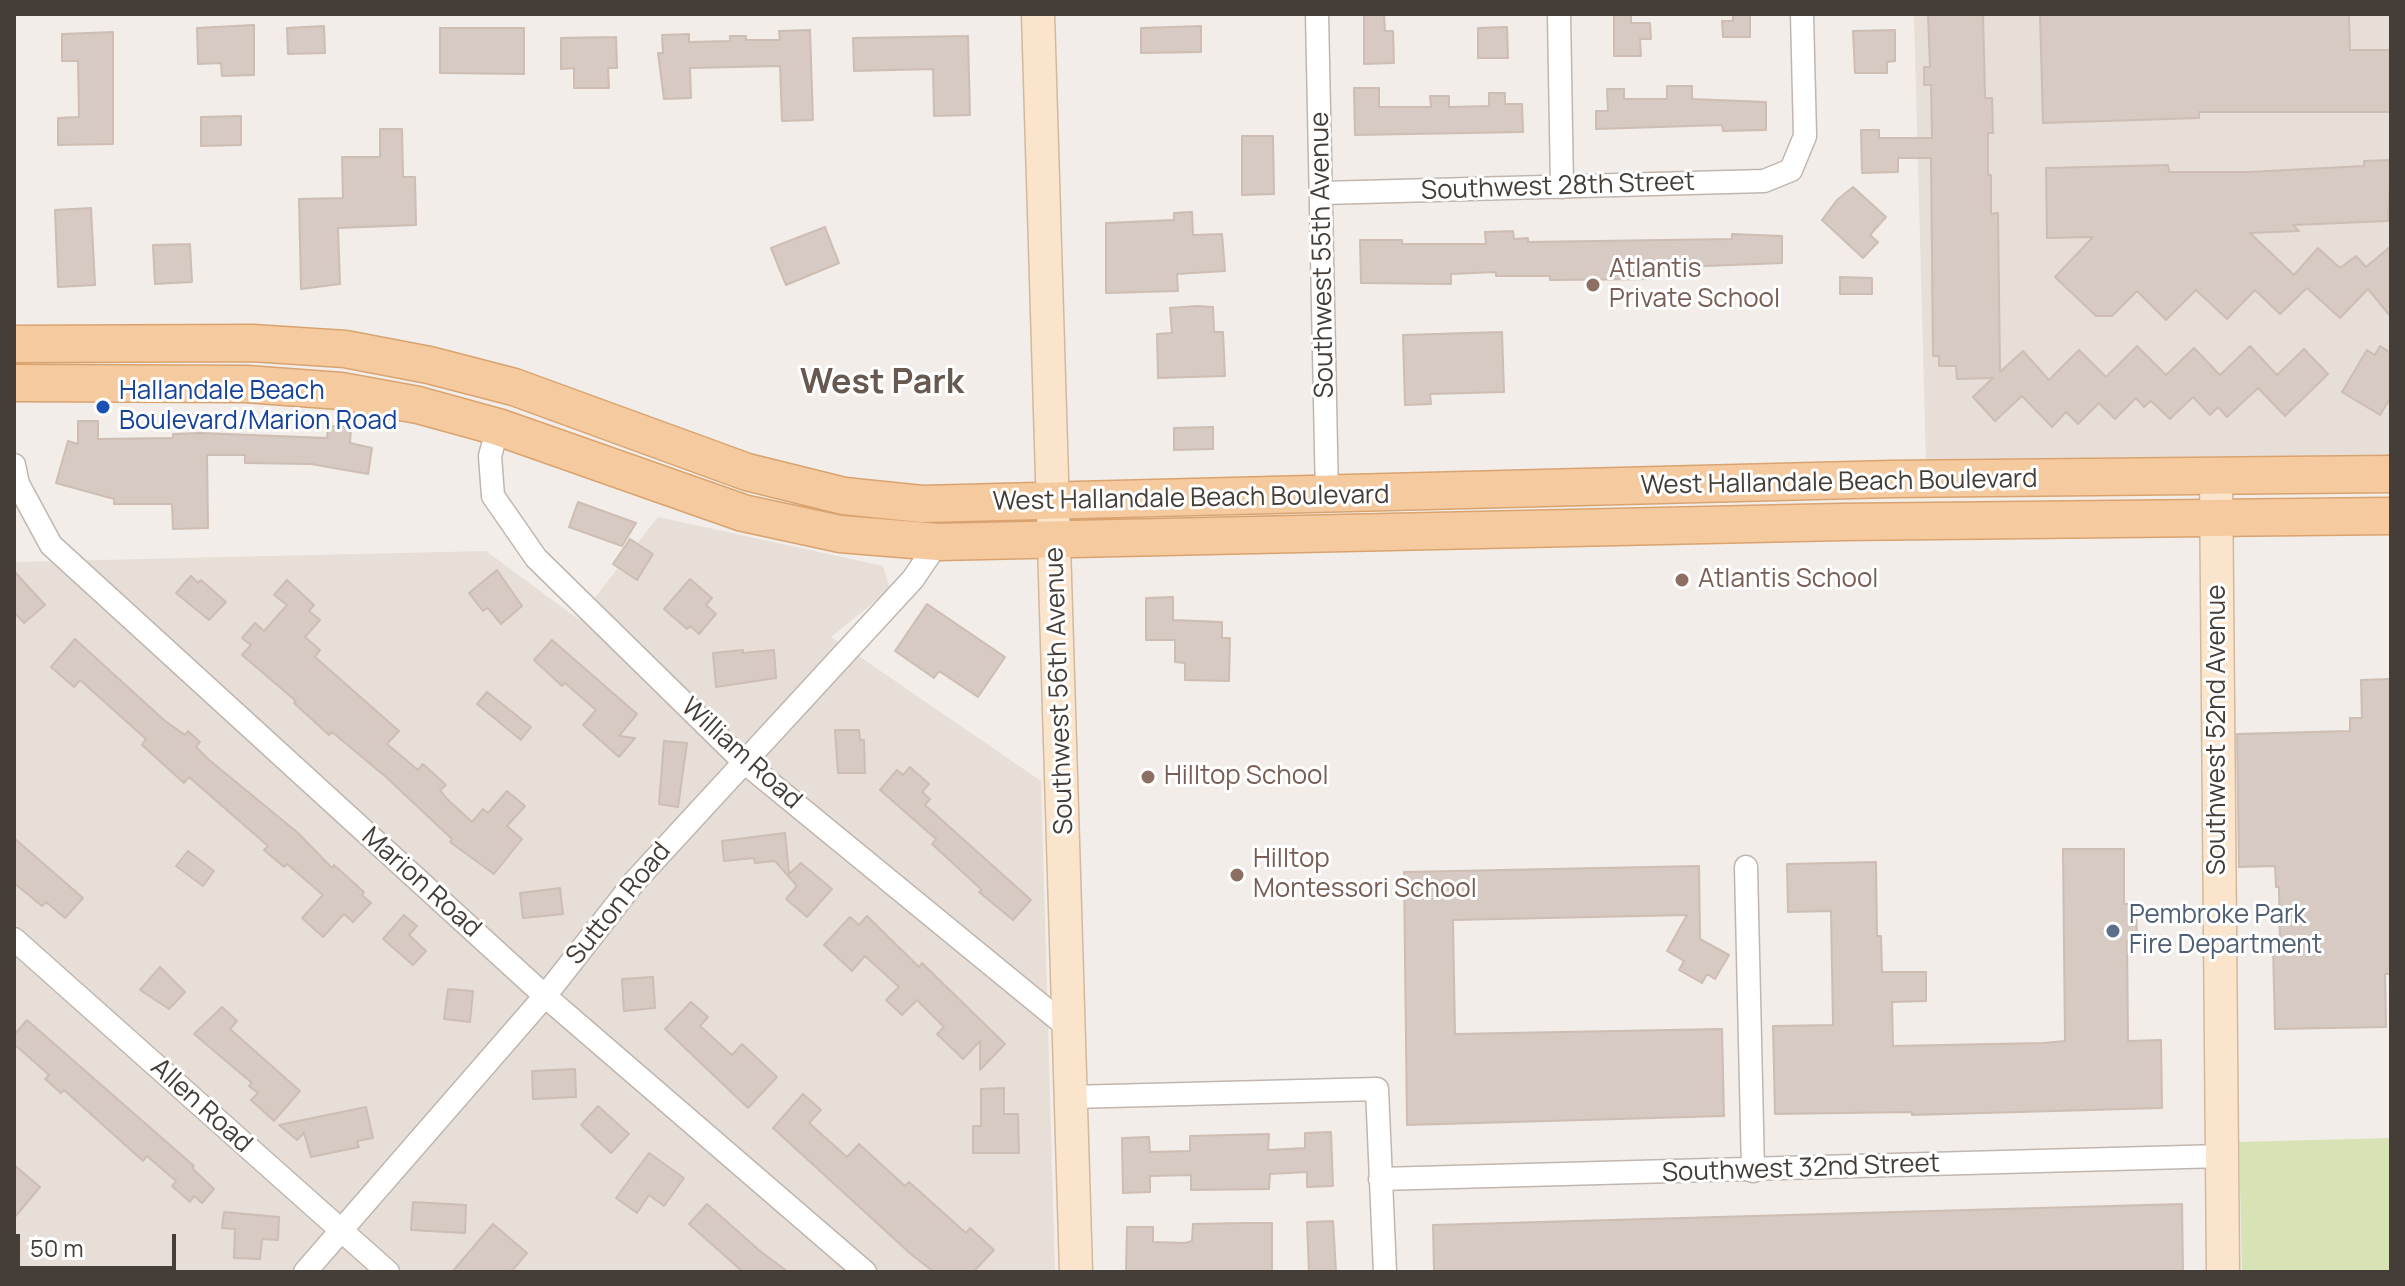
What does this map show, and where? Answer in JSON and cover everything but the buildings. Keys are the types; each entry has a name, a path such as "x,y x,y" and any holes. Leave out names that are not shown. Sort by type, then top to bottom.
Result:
{"main road":[{"name":"West Hallandale Beach Boulevard","path":"14,344 252,343 345,349 514,387 747,472 844,496 922,504 1327,497 1892,479 2391,474"},
{"path":"106,383 126,374 187,364 256,365 355,375 383,356"},
{"name":"West Hallandale Beach Boulevard","path":"14,383 246,384 341,391 418,405 498,427 743,513 840,534 938,542 1842,522 2391,516"},
{"path":"498,427 545,415 580,413"}],"street":[{"name":"Southwest 56th Avenue","path":"1038,14 1076,1272"},
{"name":"Southwest 55th Avenue","path":"1317,14 1327,497"},
{"path":"1559,14 1562,187"},
{"name":"Southwest 28th Street","path":"1323,193 1764,181 1791,170 1805,136 1802,14"},
{"name":"William Road","path":"498,427 490,456 493,496 536,558 743,761 1070,1029"},
{"name":"Marion Road","path":"14,465 18,484 51,545 545,996 865,1272"},
{"name":"Southwest 52nd Avenue","path":"2216,476 2223,1272"},
{"name":"Sutton Road","path":"305,1272 545,996 635,881 913,579 938,542"},
{"path":"1746,867 1753,1171"},
{"name":"Allen Road","path":"14,939 388,1272"},
{"path":"1071,1097 1377,1089 1385,1272"},
{"name":"Southwest 32nd Street","path":"1380,1179 2222,1156"}],"shaded area":[{"path":"1914,14 2391,14 2391,455 1926,463"},
{"path":"658,517 883,566 890,589 831,637 1041,781 1055,1272 14,1272 14,562 486,551 578,619"}],"green space":[{"path":"2391,1138 2391,1272 2242,1272 2239,1142"}],"place":[{"name":"Atlantis Private School","path":"1593,285"},
{"name":"Hallandale Beach Boulevard/Marion Road","path":"103,407"},
{"name":"Atlantis School","path":"1682,580"},
{"name":"Hilltop School","path":"1148,777"},
{"name":"Hilltop Montessori School","path":"1237,875"},
{"name":"Pembroke Park Fire Department","path":"2113,931"}],"district":[{"name":"West Park","path":"882,383"}]}
